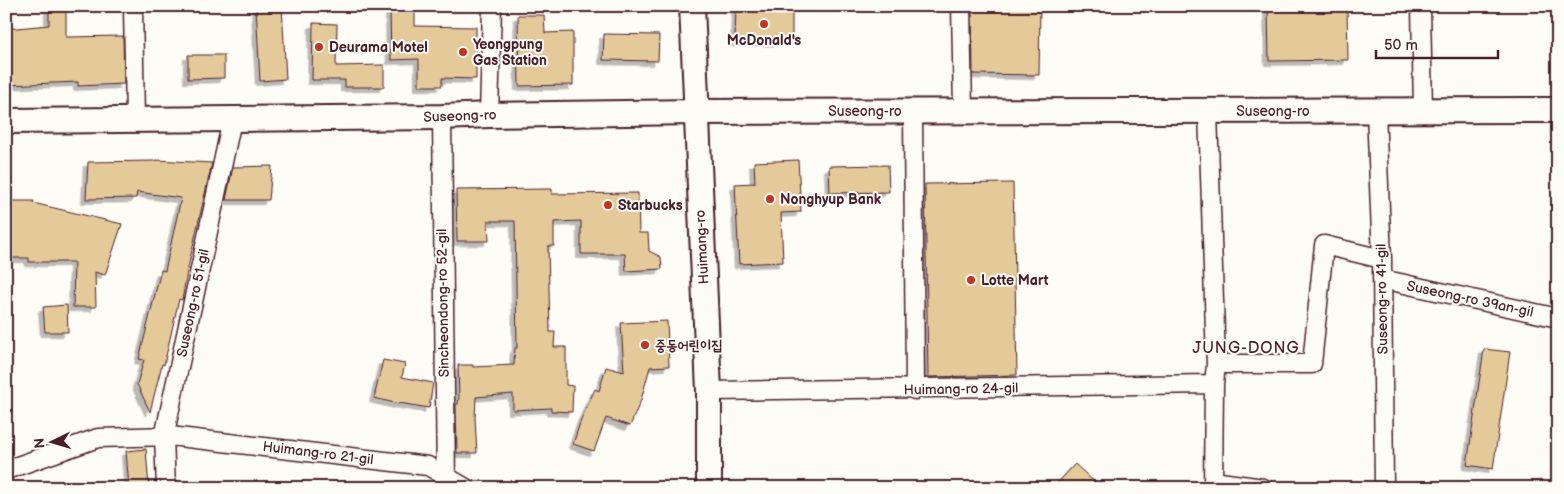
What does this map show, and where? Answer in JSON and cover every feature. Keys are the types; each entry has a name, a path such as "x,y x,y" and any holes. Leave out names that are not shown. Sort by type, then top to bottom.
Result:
{"main road":[{"name":"Huimang-ro","path":"692,6 709,391 709,488"},
{"name":"Suseong-ro","path":"6,121 442,118 489,115 696,112 1558,110"}],"street":[{"path":"134,6 135,120"},
{"path":"489,115 492,6"},
{"path":"961,6 963,111"},
{"path":"1421,6 1423,111"},
{"name":"Suseong-ro","path":"913,111 915,390"},
{"path":"1208,111 1216,364 1213,484 1262,488"},
{"name":"Suseong-ro 41-gil","path":"1376,111 1382,259 1384,488"},
{"name":"Sincheondong-ro 52-gil","path":"442,118 445,482"},
{"name":"Suseong-ro 51-gil","path":"166,488 164,437 232,120"},
{"path":"1216,364 1312,364 1324,245 1382,259"},
{"name":"Suseong-ro 39an-gil","path":"1382,280 1558,318"},
{"name":"Huimang-ro 24-gil","path":"709,391 915,390 1214,384"},
{"name":"Huimang-ro 21-gil","path":"6,470 98,438 170,436 428,466 445,482 466,488"}],"building":[{"path":"49,6 66,6 66,37 123,36 124,84 78,86 78,82 6,85 6,29 49,25"},
{"path":"282,6 286,79 260,81 256,7"},
{"name":"McDonald's","path":"736,6 792,6 792,41 735,42"},
{"path":"972,6 1040,6 1039,75 973,74"},
{"path":"1268,6 1347,6 1348,60 1269,61"},
{"path":"390,9 415,9 415,26 476,27 476,79 442,78 442,86 419,86 419,59 391,60"},
{"path":"518,15 544,15 545,33 573,32 573,85 519,86"},
{"path":"313,23 337,24 336,66 384,65 384,87 345,87 345,80 312,80"},
{"path":"604,34 659,35 658,61 603,60"},
{"path":"188,55 224,55 224,78 188,79"},
{"path":"155,160 212,163 182,300 179,299 164,365 162,364 150,412 137,384 144,360 139,359 161,270 165,271 181,198 137,192 136,198 86,199 88,162"},
{"path":"798,160 801,212 781,213 783,262 739,264 735,184 755,183 754,162"},
{"path":"888,165 889,192 830,193 829,166"},
{"path":"272,166 269,200 226,200 233,167"},
{"name":"Lotte Mart","path":"1013,183 1017,375 928,377 925,184"},
{"path":"552,189 552,194 638,193 639,233 648,233 649,251 661,257 662,269 626,271 625,254 581,254 581,221 554,222 554,246 548,246 550,332 555,332 554,347 566,347 566,385 573,386 572,412 551,411 551,408 513,410 513,394 476,397 477,453 457,453 456,404 458,404 459,397 458,365 473,365 473,367 514,365 515,348 517,348 515,221 488,221 489,241 457,241 456,190"},
{"path":"6,201 34,201 33,203 122,224 105,275 95,272 96,307 73,307 74,262 29,262 29,258 6,258"},
{"path":"67,305 68,332 45,332 43,307"},
{"path":"667,321 669,366 650,367 641,400 630,426 606,418 594,451 573,444 595,389 599,391 606,367 624,372 621,323"},
{"path":"1484,349 1510,352 1493,469 1467,465"},
{"path":"383,360 405,364 402,377 433,383 429,408 374,398"},
{"path":"146,449 149,488 129,488 126,451"},
{"path":"1075,464 1101,488 1053,488"}],"place":[{"name":"McDonald's","path":"764,24"},
{"name":"Deurama Motel","path":"319,47"},
{"name":"Yeongpung Gas Station","path":"463,52"},
{"name":"Nonghyup Bank","path":"770,199"},
{"name":"Starbucks","path":"608,205"},
{"name":"Lotte Mart","path":"971,280"},
{"name":"중동어린이집","path":"645,345"}],"district":[{"name":"JUNG-DONG","path":"1246,348"}]}
